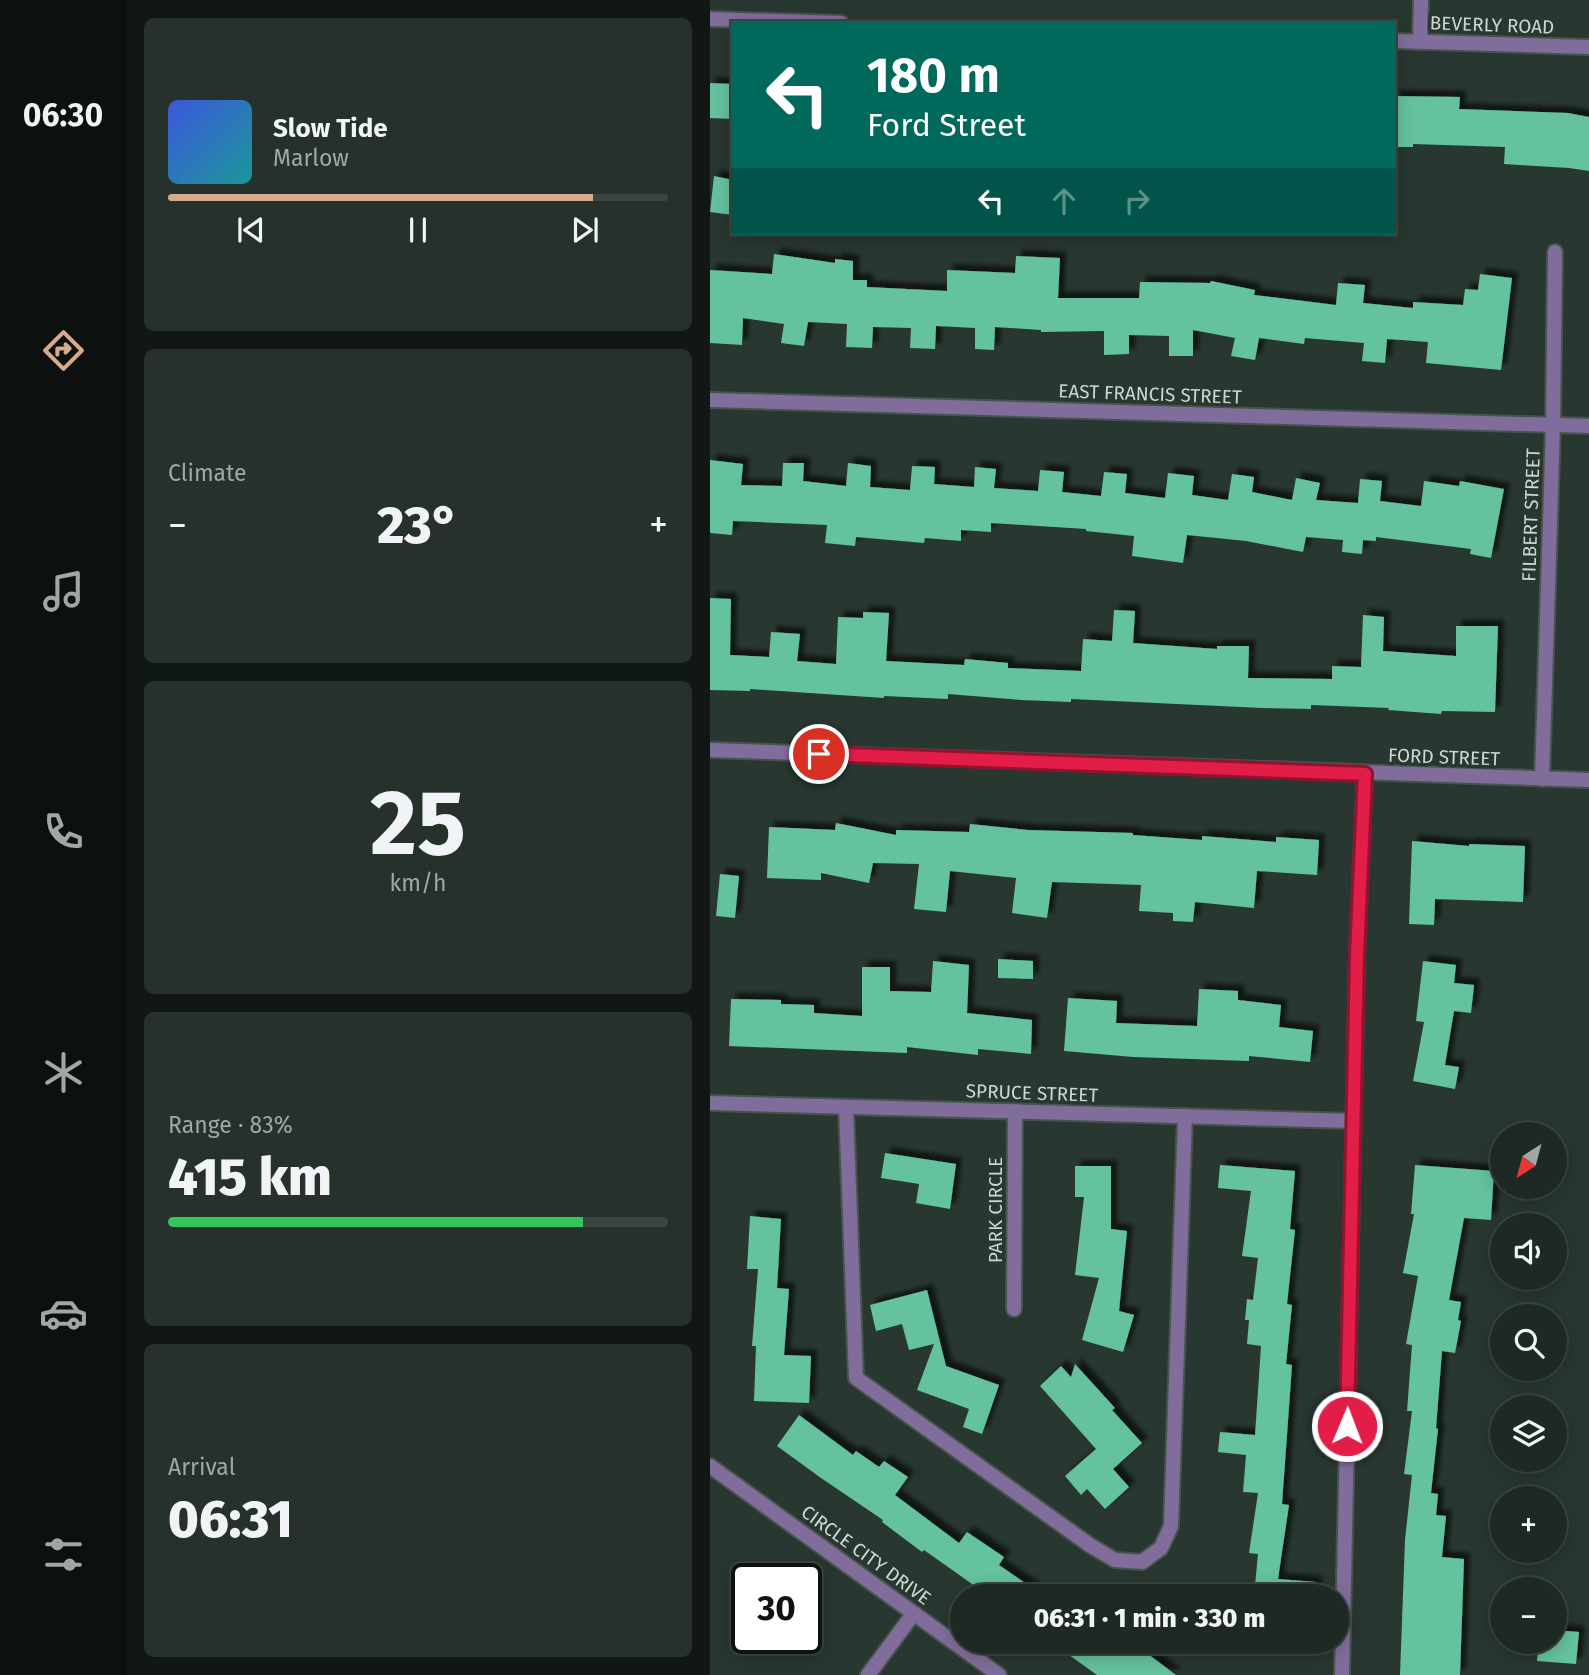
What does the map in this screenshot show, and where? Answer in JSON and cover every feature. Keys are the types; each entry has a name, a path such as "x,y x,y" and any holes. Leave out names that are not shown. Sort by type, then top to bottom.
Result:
{"street":[{"path":"1420,41 1421,0"},
{"path":"710,19 776,21"},
{"name":"BEVERLY ROAD","path":"1396,41 1588,47"},
{"name":"FILBERT STREET","path":"1542,779 1553,425 1555,252"},
{"name":"EAST FRANCIS STREET","path":"710,400 1588,425"},
{"name":"FORD STREET","path":"710,750 1588,780"},
{"path":"1342,1675 1353,1121 1365,774"},
{"name":"SPRUCE STREET","path":"710,1102 1353,1121"},
{"path":"846,1107 856,1378 1091,1546 1115,1560 1142,1562 1161,1548 1171,1526 1185,1116"},
{"name":"PARK CIRCLE","path":"1014,1309 1015,1111"},
{"name":"CIRCLE CITY DRIVE","path":"710,1465 999,1675"},
{"path":"868,1675 914,1613"}],"building":[{"path":"710,83 731,84 731,119 710,118"},
{"path":"1396,96 1460,97 1459,109 1568,113 1589,117 1589,171 1504,164 1505,147 1413,144 1413,147 1396,147"},
{"path":"714,176 731,180 731,215 710,212"},
{"path":"774,254 835,263 835,259 853,261 853,280 867,280 867,287 947,291 947,270 1015,273 1016,256 1060,258 1058,298 1139,298 1140,282 1211,281 1255,290 1254,295 1336,305 1338,283 1365,285 1363,303 1413,308 1413,302 1463,305 1465,289 1478,290 1480,274 1512,278 1501,370 1426,363 1428,342 1387,339 1385,363 1362,361 1364,343 1305,338 1304,344 1259,338 1255,360 1231,356 1235,338 1193,330 1193,356 1169,356 1169,336 1129,335 1129,354 1104,355 1104,331 1041,332 995,327 994,350 975,349 975,328 936,326 935,349 910,348 911,328 873,327 872,348 846,347 847,324 808,322 804,346 781,343 784,324 743,318 742,345 710,343 710,270 772,274"},
{"path":"710,460 743,464 741,485 782,486 783,463 804,463 803,481 846,486 848,463 871,466 870,487 910,490 912,466 935,467 934,484 974,487 975,467 996,469 994,488 1038,491 1040,470 1064,472 1062,492 1101,496 1104,472 1127,474 1125,493 1165,498 1168,473 1194,476 1192,495 1228,500 1232,474 1254,477 1252,492 1292,500 1296,478 1320,483 1316,500 1358,503 1360,479 1382,481 1380,501 1421,506 1424,481 1459,486 1460,481 1504,489 1491,558 1470,554 1471,549 1376,537 1376,541 1363,540 1362,554 1342,552 1343,540 1306,537 1303,552 1246,541 1187,535 1183,563 1132,556 1134,536 1086,529 991,523 991,532 961,530 961,541 925,538 924,543 856,537 855,546 825,543 827,525 733,521 732,535 710,533"},
{"path":"710,598 731,599 730,655 769,657 771,632 800,634 797,661 836,664 838,617 863,618 863,612 889,613 886,661 964,665 965,659 1008,663 1008,668 1081,671 1083,639 1112,641 1114,610 1135,611 1133,643 1217,649 1217,646 1249,646 1248,678 1332,679 1332,666 1361,667 1363,615 1384,617 1383,651 1456,656 1456,626 1498,626 1495,712 1442,711 1441,714 1388,710 1389,708 1311,705 1311,709 1262,708 1071,699 1071,702 1021,700 948,694 948,699 884,698 750,689 710,690"},
{"path":"836,823 896,835 896,830 969,832 970,824 1028,830 1133,833 1202,840 1202,836 1276,842 1276,837 1319,840 1317,875 1257,871 1254,908 1195,902 1193,922 1173,921 1173,913 1139,911 1141,885 1052,882 1047,918 1012,913 1016,878 950,871 946,912 914,909 919,864 873,863 869,883 821,873 821,880 767,878 769,827 835,830"},
{"path":"1412,841 1469,846 1525,846 1523,902 1435,899 1434,925 1409,924"},
{"path":"720,874 739,876 735,918 716,916"},
{"path":"998,959 1033,961 1033,979 998,978"},
{"path":"933,961 969,965 967,1013 1032,1020 1031,1054 978,1049 978,1055 907,1047 907,1053 729,1046 731,999 781,1000 781,1004 814,1005 814,1013 862,1016 862,967 890,967 890,991 931,992"},
{"path":"1423,961 1456,965 1454,983 1474,985 1471,1013 1454,1011 1445,1065 1459,1067 1455,1089 1413,1081 1424,1022 1416,1021"},
{"path":"1199,989 1238,991 1238,1000 1281,1005 1279,1027 1313,1031 1310,1062 1249,1056 1249,1061 1133,1057 1064,1051 1068,998 1117,1001 1116,1023 1197,1026"},
{"path":"885,1153 956,1164 950,1209 916,1203 919,1184 881,1178"},
{"path":"1220,1165 1295,1171 1290,1229 1295,1230 1287,1304 1292,1305 1286,1364 1292,1365 1282,1504 1289,1505 1278,1579 1316,1584 1255,1584 1258,1554 1249,1553 1258,1493 1243,1492 1246,1455 1218,1452 1220,1432 1255,1435 1261,1346 1247,1344 1249,1320 1245,1320 1247,1299 1253,1300 1258,1258 1242,1256 1251,1191 1218,1188"},
{"path":"1415,1165 1490,1171 1490,1199 1492,1199 1490,1220 1464,1218 1449,1300 1461,1302 1458,1320 1461,1321 1455,1353 1442,1351 1431,1493 1438,1494 1436,1515 1446,1516 1442,1557 1464,1559 1460,1675 1400,1675 1405,1540 1412,1475 1404,1474 1412,1411 1407,1411 1412,1345 1406,1344 1418,1276 1403,1273 1414,1214 1411,1214"},
{"path":"1075,1166 1111,1166 1111,1229 1127,1231 1119,1311 1134,1315 1123,1352 1082,1340 1099,1278 1075,1275 1084,1197 1075,1197"},
{"path":"750,1216 781,1219 777,1288 789,1289 784,1355 811,1356 809,1403 754,1401 756,1346 752,1346 758,1269 747,1269"},
{"path":"927,1290 946,1366 999,1385 982,1434 963,1427 969,1409 917,1390 934,1344 909,1350 902,1324 876,1331 870,1305"},
{"path":"1075,1364 1142,1443 1113,1469 1129,1487 1105,1509 1087,1489 1081,1495 1065,1476 1096,1449 1040,1386 1061,1366 1071,1377"},
{"path":"799,1415 853,1455 856,1451 879,1467 884,1461 908,1477 895,1495 959,1543 967,1532 1004,1557 999,1565 1027,1584 972,1584 924,1550 922,1552 882,1522 883,1520 777,1446"},
{"path":"1567,1631 1579,1632 1576,1664 1537,1661 1538,1654 1567,1654"},
{"path":"1068,1654 1148,1654 1176,1675 1097,1675"}],"route":[{"path":"819,754 1365,774 1357,955 1347,1426"}]}
